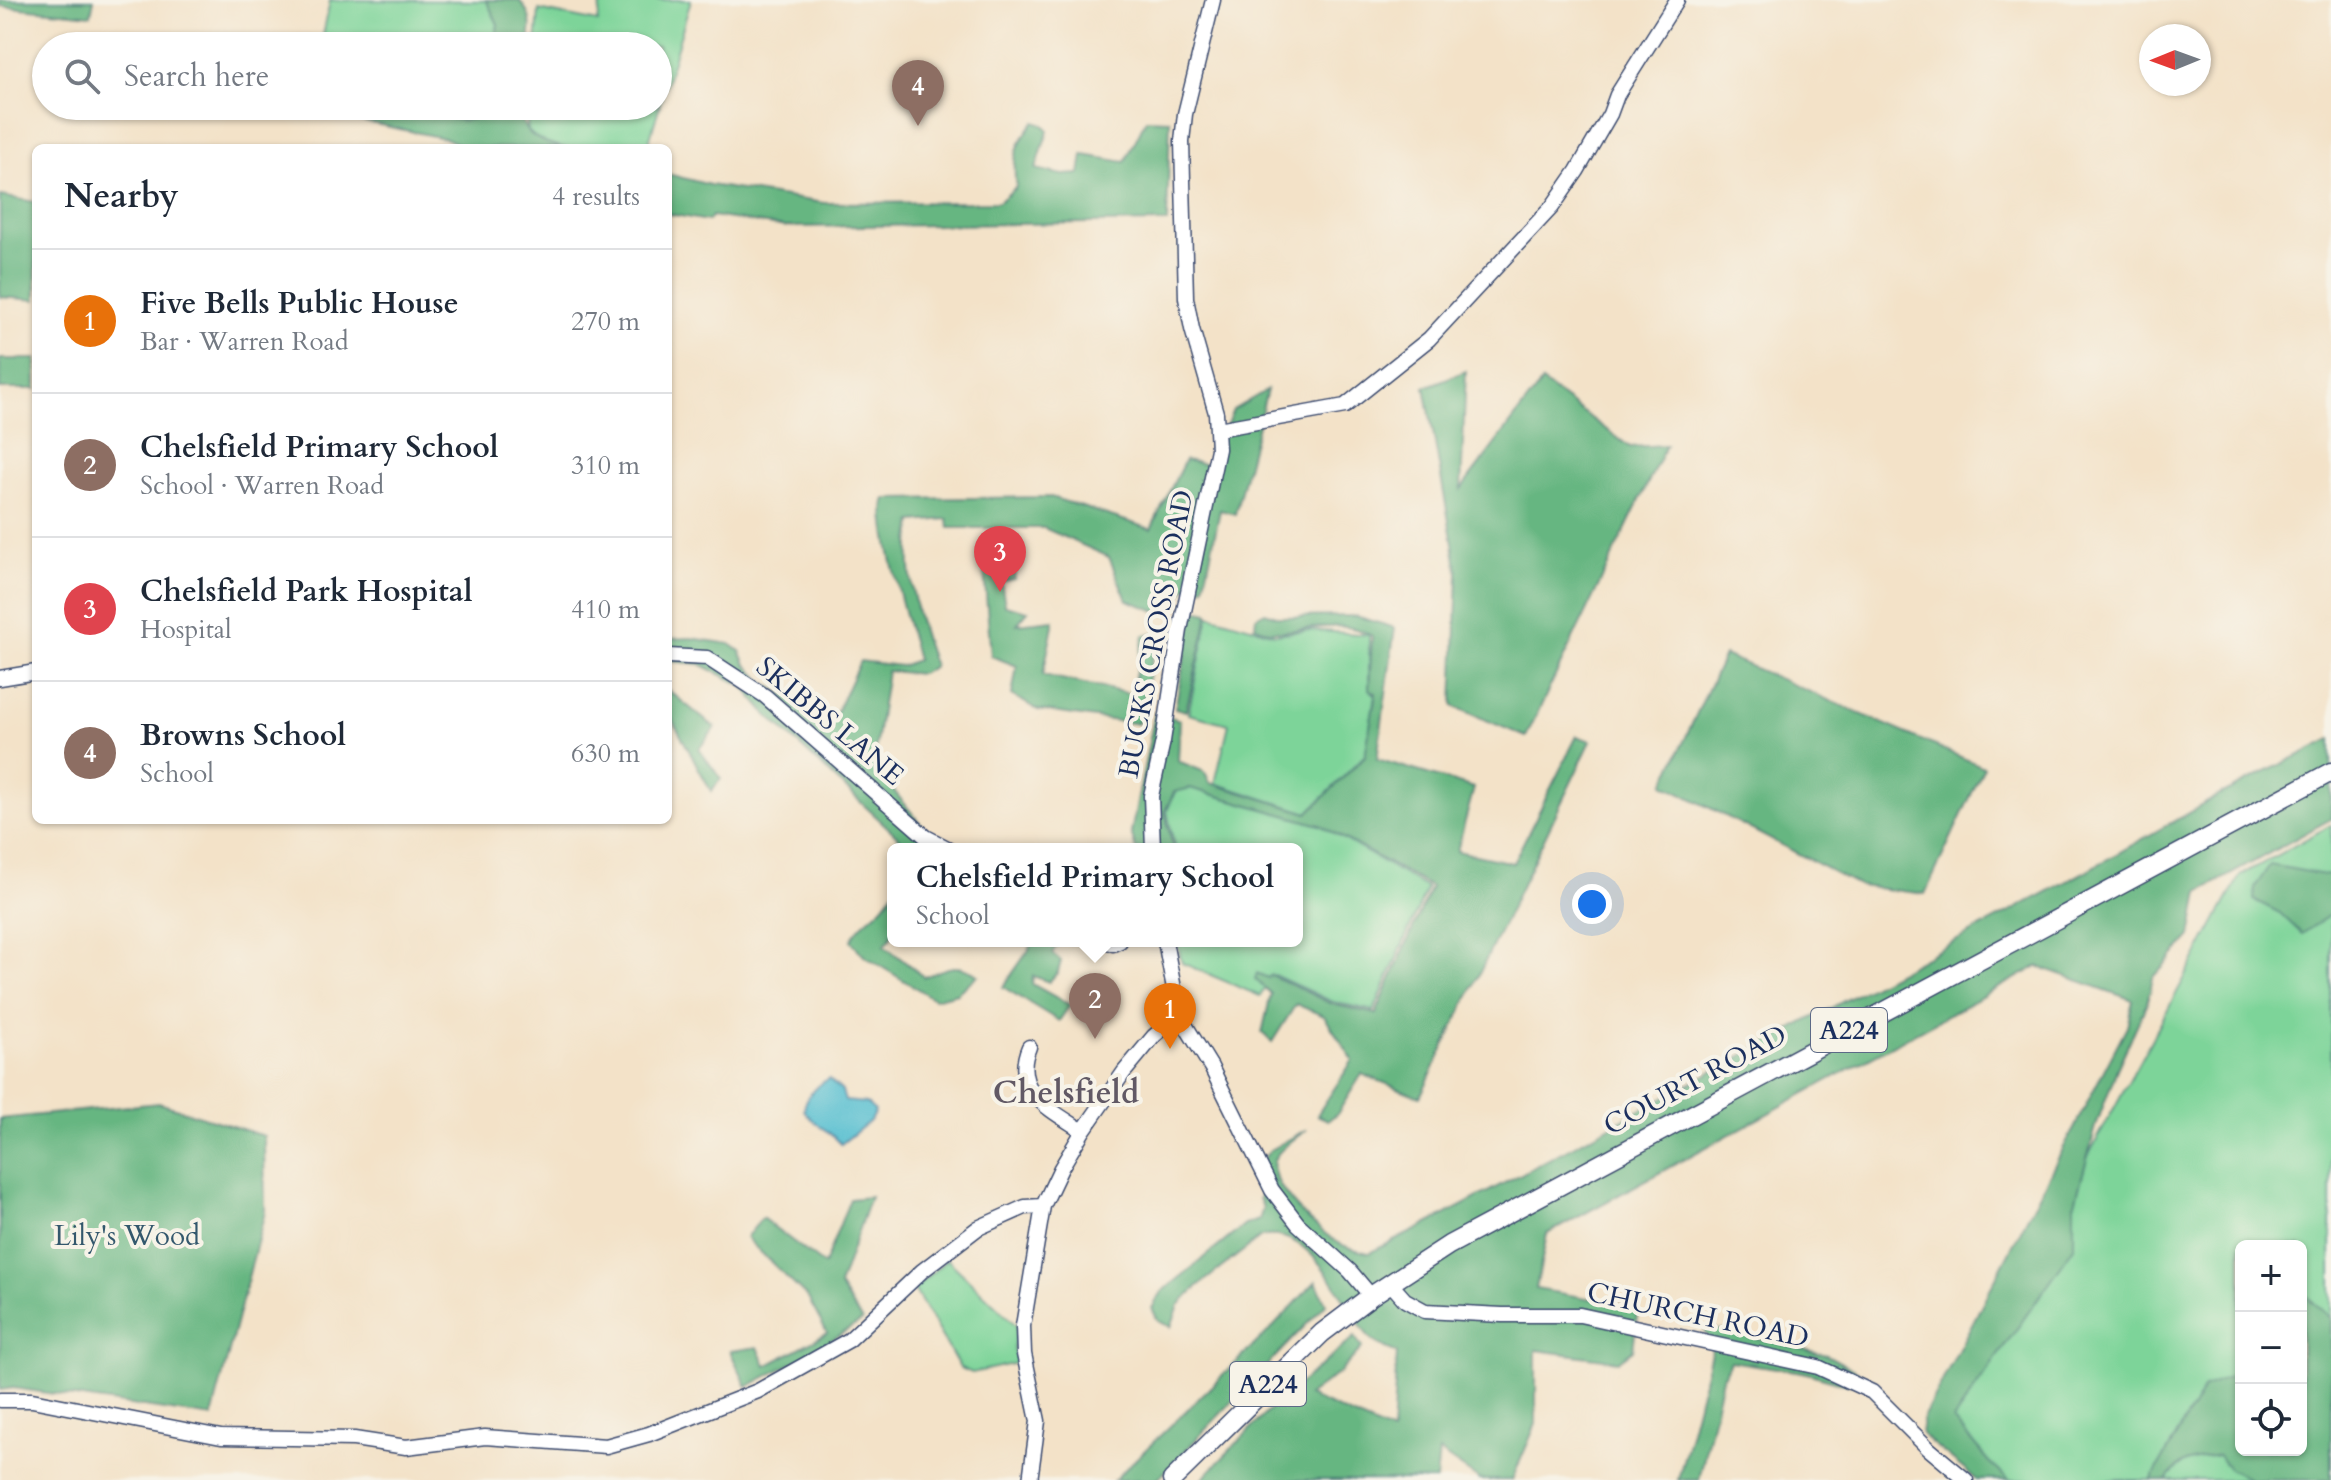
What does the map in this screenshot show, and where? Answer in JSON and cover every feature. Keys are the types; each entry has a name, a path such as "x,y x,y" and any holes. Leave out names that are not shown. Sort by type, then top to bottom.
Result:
{"main road":[{"name":"COURT ROAD","path":"1172,1480 1322,1333 1371,1296 1449,1245 2331,772"}],"street":[{"name":"BUCKS CROSS ROAD","path":"1153,843 1151,796 1180,630 1214,476 1218,429 1192,329 1184,269 1182,141 1185,114 1213,0"},
{"path":"1218,429 1345,406 1429,339 1552,207 1577,171 1610,114 1617,95 1677,0"},
{"name":"SKIBBS LANE","path":"672,656 707,658 765,696 926,837 938,843"},
{"path":"0,678 32,673"},
{"path":"1166,947 1179,1015 1211,1067 1279,1201 1307,1234 1350,1271 1371,1296"},
{"path":"1030,1480 1038,1421 1024,1354 1023,1326 1043,1206 1083,1131 1137,1055 1168,1022 1179,1015"},
{"path":"1029,1047 1024,1067 1031,1091 1039,1101 1083,1131"},
{"path":"0,1400 32,1400 221,1437 354,1439 406,1447 485,1437 606,1446 649,1434 758,1391 849,1340 922,1271 978,1228 1025,1207 1043,1206"},
{"name":"CHURCH ROAD","path":"1390,1283 1405,1300 1425,1311 1580,1315 1818,1367 1872,1392 1929,1449 1966,1480"}],"green space":[{"path":"0,0 94,0 91,15 0,6"},
{"path":"330,0 487,1 498,24 497,32 324,32"},
{"path":"486,0 519,0 527,11 530,32 497,32 498,24"},
{"path":"601,0 691,0 672,64 672,32 537,32 539,10 598,22"},
{"path":"1146,119 1170,120 1167,222 786,227 712,216 708,221 672,215 672,175 710,185 824,203 999,202 1016,187 1017,152 1034,122 1044,125 1048,131 1036,169 1063,175 1080,174 1083,155 1125,162"},
{"path":"356,120 522,120 533,136 550,144 457,144 448,139"},
{"path":"527,120 655,120 648,144 552,144 528,133"},
{"path":"0,196 32,201 32,300 0,297"},
{"path":"0,359 32,359 32,389 0,389"},
{"path":"1466,371 1461,489 1542,382 1630,447 1666,445 1526,737 1453,706 1458,572 1425,387"},
{"path":"1267,390 1235,514 1220,510 1204,588 1187,587 1165,614 1127,600 1109,557 1044,528 949,528 948,519 913,522 910,558 913,595 934,666 921,674 887,671 873,765 940,843 905,843 767,715 742,685 700,664 672,661 672,639 691,638 730,644 740,651 746,664 764,683 807,707 834,717 860,661 901,666 917,660 890,551 884,510 886,499 1051,497 1151,529 1185,460 1210,465 1233,410"},
{"path":"1007,554 1016,567 1014,579 1001,582 1005,605 1028,611 1017,624 1054,620 1043,675 1131,694 1144,635 1158,632 1138,724 1038,710 1012,695 1017,666 991,656 984,570 993,555"},
{"path":"1194,610 1209,613 1186,711 1175,708"},
{"path":"1265,612 1279,617 1356,616 1395,628 1377,759 1474,788 1457,851 1513,863 1577,736 1591,741 1420,1097 1362,1074 1337,1114 1328,1120 1317,1115 1353,1060 1324,1016 1296,1004 1272,1042 1262,1033 1271,994 1255,979 1257,973 1268,978 1271,975 1332,1004 1376,1014 1431,887 1320,825 1190,788 1174,792 1165,811 1172,843 1134,843 1131,833 1155,712 1180,720 1178,761 1205,772 1210,783 1308,813 1365,756 1376,693 1369,689 1372,636 1357,629 1341,627 1266,630 1255,626 1256,617"},
{"path":"1209,615 1275,634 1310,630 1369,635 1369,689 1375,694 1366,754 1308,813 1215,783 1229,724 1188,714"},
{"path":"1724,655 1984,767 1925,894 1860,886 1664,784"},
{"path":"672,693 715,728 699,749 721,779 711,791 672,719"},
{"path":"2331,739 2331,819 2199,892 2191,937 2153,978 2147,1003 2097,1123 2074,1206 2074,1247 1953,1420 2009,1480 1977,1480 1921,1434 1923,1418 2127,1026 2133,1000 2038,966 1547,1234 1536,1289 1638,1307 1633,1350 1618,1361 1536,1350 1536,1424 1512,1480 1480,1480 1439,1452 1436,1480 1201,1480 1273,1406 1355,1337 1362,1348 1340,1372 1308,1396 1392,1433 1397,1353 1370,1338 1326,1271 1297,1243 1280,1237 1261,1237 1198,1286 1179,1305 1171,1327 1158,1321 1152,1308 1162,1292 1245,1225 1259,1220 1263,1208 1259,1198 1267,1185 1261,1162 1270,1150 1307,1129 1275,1158 1274,1169 1278,1181 1297,1208 1323,1232 1345,1246 1369,1253 2090,869 2220,795"},
{"path":"1190,788 1320,825 1427,888 1374,1011 1333,1002 1274,975 1260,996 1182,963 1178,947 1303,947 1303,843 1174,843 1167,811 1175,792"},
{"path":"2331,825 2331,1480 1996,1480 1940,1429 2240,876"},
{"path":"2270,865 2331,876 2331,914 2302,934 2280,913 2254,900 2255,887"},
{"path":"887,901 887,942 884,945 924,977 957,967 978,975 957,993 934,999 864,956 851,941 860,927"},
{"path":"1031,947 1056,947 1052,953 1061,961 1058,972 1049,982 1033,976 1032,984 1070,1005 1059,1021 1003,987"},
{"name":"Lily's Wood","path":"159,1103 264,1136 265,1212 212,1417 13,1388 0,1390 0,1119"},
{"path":"870,1197 839,1286 862,1321 747,1387 730,1351 758,1347 766,1366 827,1333 808,1298 746,1238 762,1218 824,1265 850,1199"},
{"path":"947,1259 1017,1326 1013,1349 1017,1363 972,1373 960,1368 914,1289"},
{"path":"1316,1281 1326,1304 1157,1480 1114,1480 1274,1326"},
{"path":"2307,1296 2331,1318 2331,1480 2252,1480 2230,1470 2218,1455 2183,1464 2167,1480 2151,1480 2204,1387 2228,1378 2235,1368 2235,1456 2307,1456"},
{"path":"1704,1328 1827,1355 1858,1372 1849,1385 1803,1372 1730,1361 1722,1378 1699,1480 1678,1480 1712,1349"}],"water":[{"path":"829,1079 842,1091 845,1101 866,1103 875,1111 870,1121 841,1144 804,1110 812,1092"}],"place":[{"name":"Browns School","path":"918,126"},
{"name":"Chelsfield Park Hospital","path":"1000,592"},
{"name":"Chelsfield Primary School","path":"1095,1039"},
{"name":"Five Bells Public House","path":"1170,1049"}],"district":[{"name":"Chelsfield","path":"1066,1093"}]}
